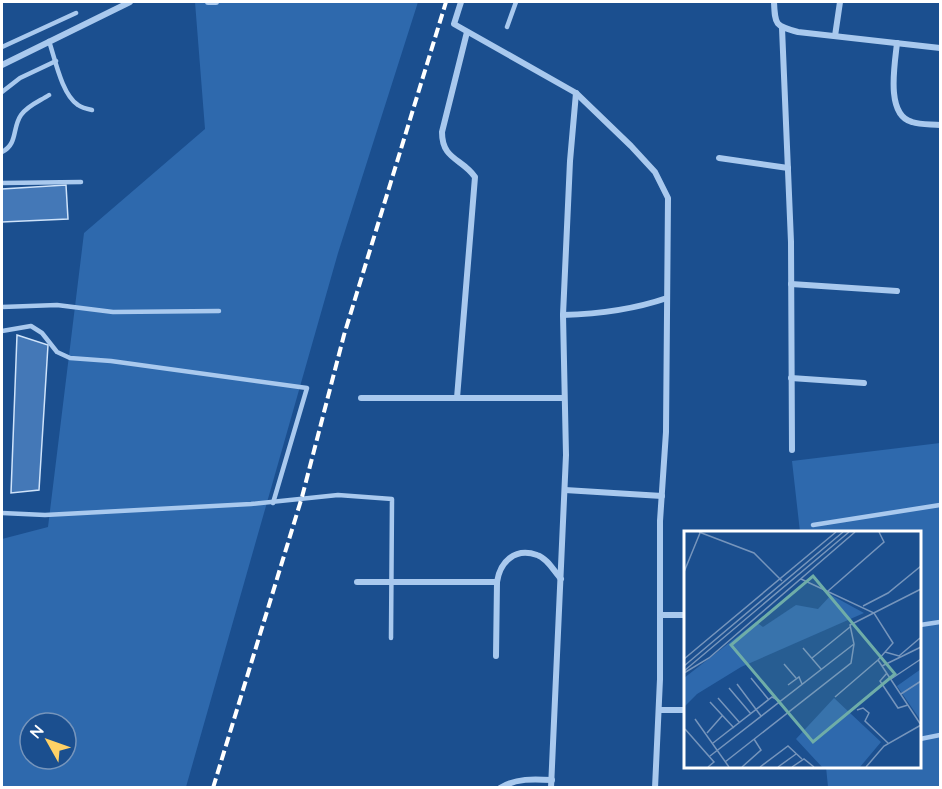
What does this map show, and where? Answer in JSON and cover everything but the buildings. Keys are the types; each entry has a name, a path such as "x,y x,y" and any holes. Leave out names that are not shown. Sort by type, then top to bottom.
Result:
{"street":[{"path":"2,65 130,2"},
{"path":"208,2 216,2"},
{"path":"461,2 454,24 576,93 632,146 655,172 666,189 669,208 666,432 662,496 655,788"},
{"path":"774,2 774,20 782,28 798,32 940,48"},
{"path":"835,36 840,2"},
{"path":"782,28 791,284 792,450"},
{"path":"457,398 475,177 469,168 452,158 446,151 442,144 442,132 467,32"},
{"path":"897,43 893,91 897,109 910,122 940,125"},
{"path":"500,788 509,783 527,779 552,784 565,490 563,315 570,161 576,93"},
{"path":"719,158 788,168"},
{"path":"791,284 897,291"},
{"path":"563,315 614,312 641,307 667,298"},
{"path":"791,378 864,383"},
{"path":"361,398 564,398"},
{"path":"565,490 662,496"},
{"path":"496,656 496,582 506,559 515,554 537,555 544,559 561,579"},
{"path":"357,582 496,582"},
{"path":"660,615 684,615"},
{"path":"658,710 684,710"}],"lane":[{"path":"507,27 516,2"},
{"path":"2,47 76,13"},
{"path":"49,41 67,92 80,106 92,110"},
{"path":"2,92 20,78 56,61"},
{"path":"2,152 13,142 22,114 27,108 49,95"},
{"path":"2,183 81,182"},
{"path":"2,308 57,305 113,312 219,311"},
{"path":"2,331 31,326 42,333 57,352 70,358 307,388 273,503"},
{"path":"2,513 45,515 273,503 302,497 338,495 392,499 391,639"},
{"path":"813,525 940,505"},
{"path":"921,625 940,622"},
{"path":"921,739 940,735"}],"shaded area":[{"path":"195,2 418,2 338,253 186,787 2,788 2,539 48,527 84,233 205,129"},
{"path":"940,443 940,787 828,787 826,768 921,768 921,531 800,531 792,461"}],"railway":[{"path":"213,788 302,497 344,335 446,2"}]}
